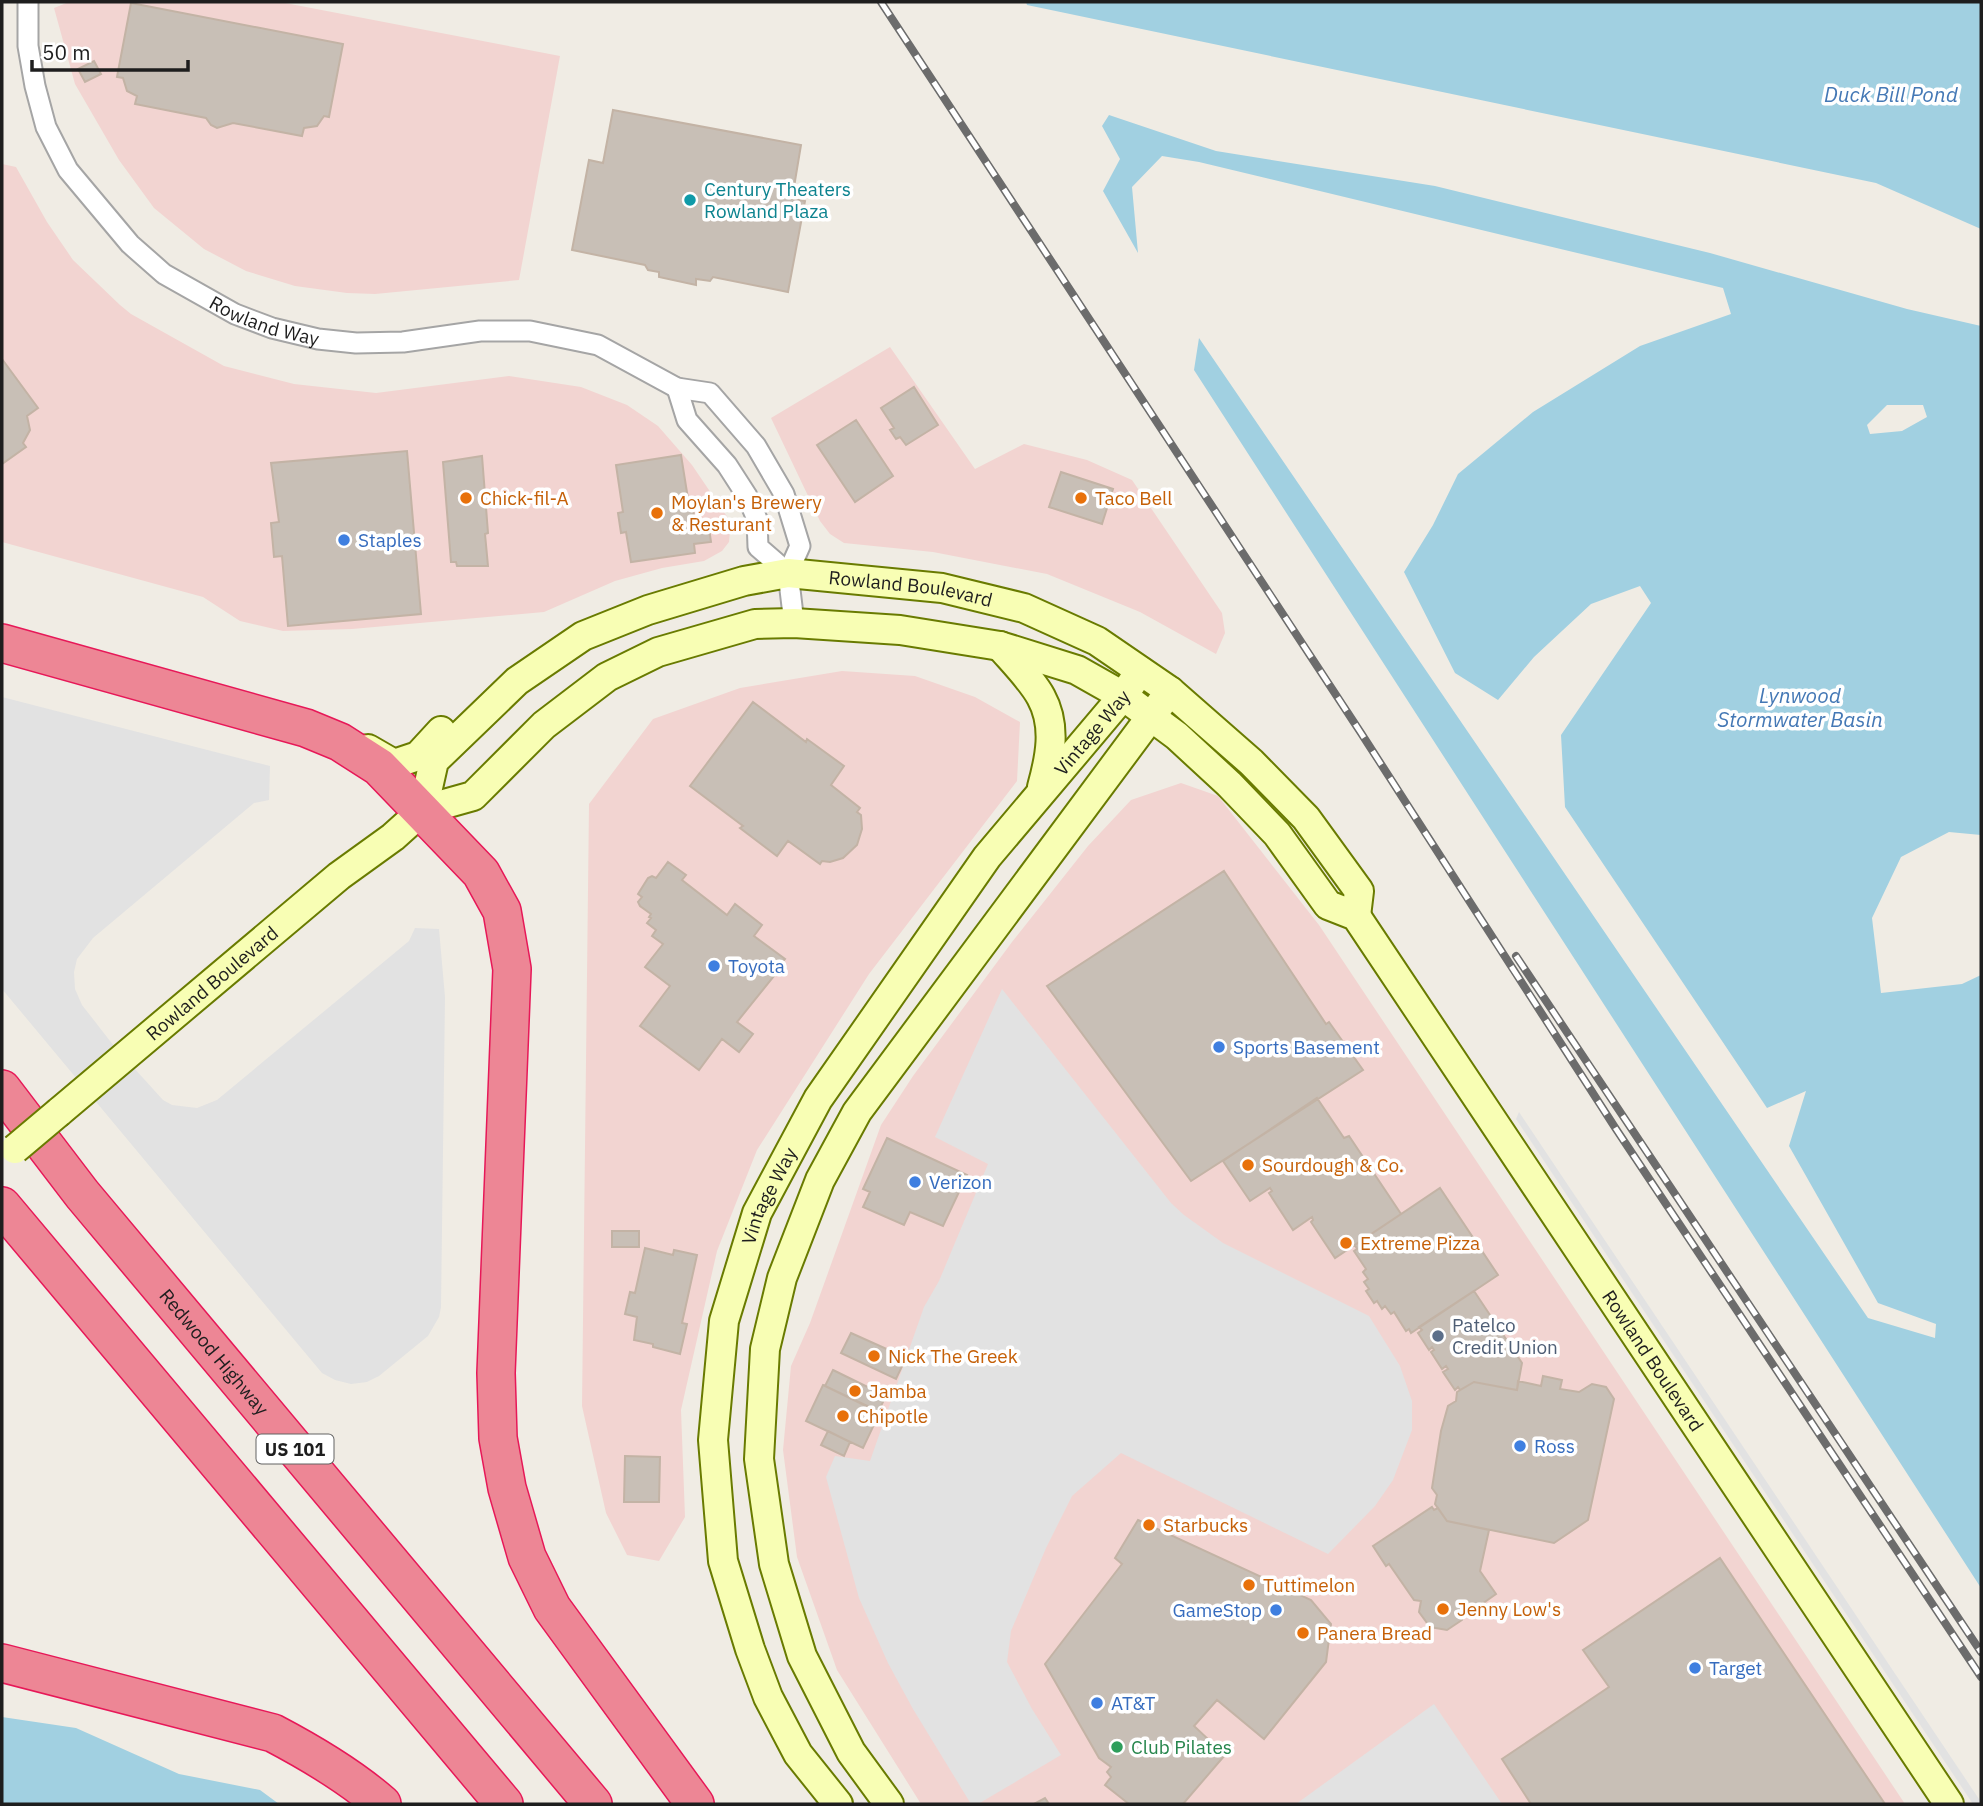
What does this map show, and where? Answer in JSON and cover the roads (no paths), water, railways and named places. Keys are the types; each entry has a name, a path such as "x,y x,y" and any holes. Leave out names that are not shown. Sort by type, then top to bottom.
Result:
{"highway":[{"path":"2,643 306,728 350,748 379,767 481,873 502,911 512,970 496,1373 498,1437 507,1488 527,1557 552,1608 695,1804"},
{"name":"Redwood Highway","path":"2,1089 82,1194 593,1804"},
{"path":"2,1206 504,1804"},
{"path":"2,1663 273,1733 338,1770 382,1804"}],"street":[{"name":"Rowland Way","path":"28,2 28,46 35,86 46,127 68,170 130,244 164,274 198,295 235,314 318,339 356,343 403,342 480,331 530,331 598,345 677,388 710,393 757,446 784,494 800,546 788,573 794,623"},
{"path":"677,388 687,420 727,465 747,496 757,519 758,547 788,573"},
{"name":"Rowland Boulevard","path":"422,810 434,761 517,681 583,636 637,614 744,581 788,573 942,588 1024,608 1097,641 1170,691 1251,762 1306,818 1359,891 1356,916"},
{"name":"Rowland Boulevard","path":"2,1160 339,876 393,837 422,810 473,796 544,724 607,677 658,652 755,624 794,623 900,630 1000,646 1077,670 1151,715 1229,784 1277,834 1328,905 1356,916 1949,1804"},
{"path":"1000,646 1041,697 1051,725 1050,759 1041,793"},
{"name":"Vintage Way","path":"838,1804 798,1754 768,1697 723,1561 713,1440 724,1321 757,1213 818,1100 987,857 1123,696 1140,671"},
{"path":"350,748 364,746 394,764 418,756 460,711 500,675 530,673"},
{"name":"Vintage Way","path":"889,1804 851,1752 802,1656 774,1564 759,1459 765,1349 782,1279 820,1180 857,1112 1170,691"},
{"path":"757,1213 800,1232"}],"water":[{"name":"Duck Bill Pond","path":"1026,2 1981,2 1981,229 1876,183 1027,5"},
{"name":"Lynwood Stormwater Basin","path":"1109,115 1216,151 1435,186 1710,253 1907,309 1981,326 1981,835 1949,832 1901,857 1872,918 1881,993 1962,984 1981,975 1981,1588 1194,370 1199,338 1868,1318 1935,1338 1936,1324 1878,1303 1789,1146 1806,1091 1767,1108 1565,807 1561,735 1651,603 1640,586 1591,604 1534,657 1498,700 1455,673 1404,572 1433,525 1458,474 1533,412 1640,346 1731,314 1723,288 1199,162 1162,156 1132,187 1138,253 1103,191 1120,159 1102,126","holes":["1887,405 1923,405 1927,417 1902,431 1870,434 1867,425"]},
{"path":"2,1717 76,1728 179,1774 260,1790 279,1804 2,1804"}],"railway":[{"path":"881,2 1361,733 1616,1129 1981,1677"},
{"path":"1516,956 1981,1652"}],"place":[{"name":"Century Theaters Rowland Plaza","path":"690,200"},
{"name":"Chick-fil-A","path":"466,498"},
{"name":"Taco Bell","path":"1081,498"},
{"name":"Moylan's Brewery & Resturant","path":"657,513"},
{"name":"Staples","path":"344,540"},
{"name":"Toyota","path":"714,966"},
{"name":"Sports Basement","path":"1219,1047"},
{"name":"Sourdough & Co.","path":"1248,1165"},
{"name":"Verizon","path":"915,1182"},
{"name":"Extreme Pizza","path":"1346,1243"},
{"name":"Patelco Credit Union","path":"1438,1336"},
{"name":"Nick The Greek","path":"874,1356"},
{"name":"Jamba","path":"855,1391"},
{"name":"Chipotle","path":"843,1416"},
{"name":"Ross","path":"1520,1446"},
{"name":"Starbucks","path":"1149,1525"},
{"name":"Tuttimelon","path":"1249,1585"},
{"name":"Jenny Low's","path":"1443,1609"},
{"name":"GameStop","path":"1276,1610"},
{"name":"Panera Bread","path":"1303,1633"},
{"name":"Target","path":"1695,1668"},
{"name":"AT&T","path":"1097,1703"},
{"name":"Club Pilates","path":"1117,1747"}]}
